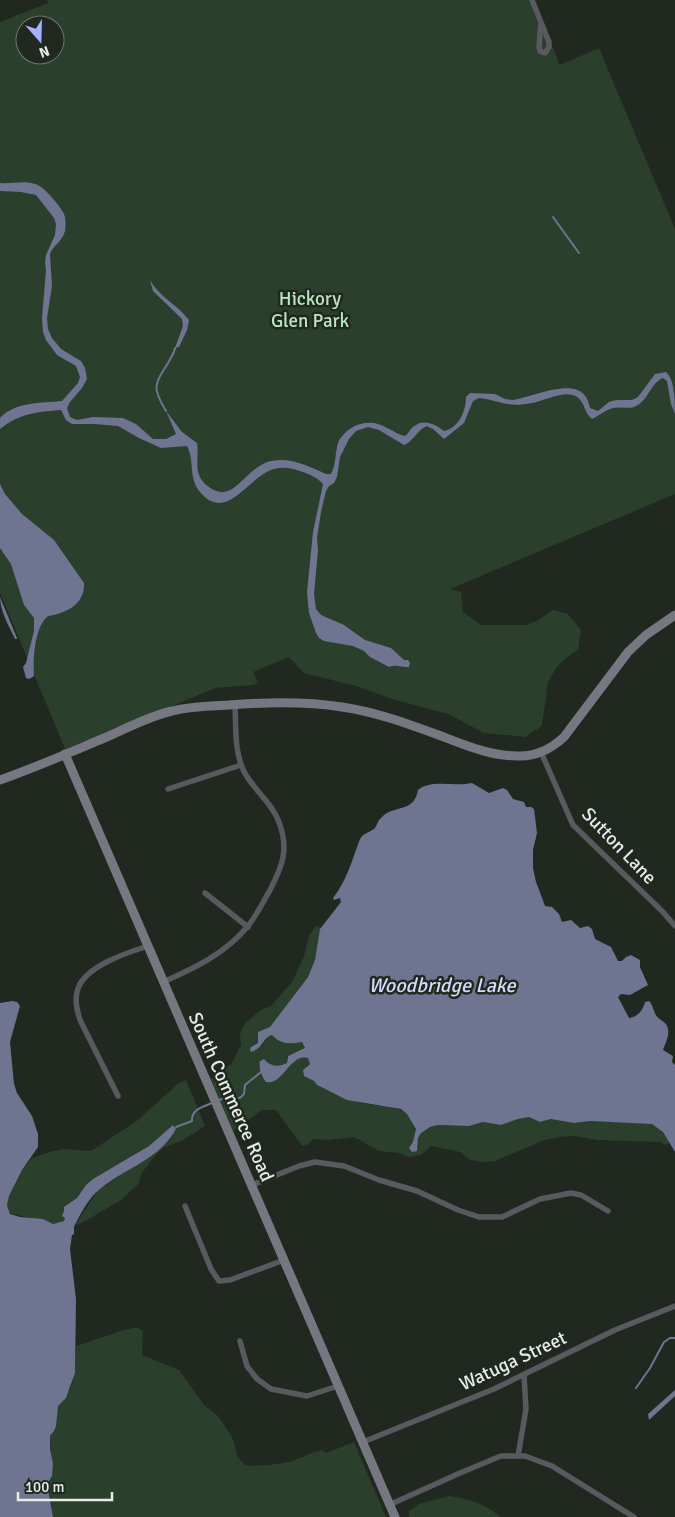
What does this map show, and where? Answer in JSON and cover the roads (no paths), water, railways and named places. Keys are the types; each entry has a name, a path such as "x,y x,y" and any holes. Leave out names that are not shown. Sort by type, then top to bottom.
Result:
{"street":[{"path":"532,0 541,22"},
{"path":"0,780 171,711 196,707 266,702 344,707 392,718 462,744 494,753 518,757 541,752 552,748 564,737 628,652 646,635 675,615"},
{"path":"163,982 213,958 248,927 279,874 285,848 279,823 275,812 247,777 241,765 235,704"},
{"name":"Sutton Lane","path":"541,752 573,825 662,911 675,926"},
{"name":"South Commerce Road","path":"65,754 395,1517"},
{"path":"168,789 241,765"},
{"path":"205,894 248,927"},
{"path":"118,1096 80,1020 76,1006 77,991 87,974 122,955 148,946"},
{"path":"252,1185 299,1166 315,1162 344,1166 379,1180 417,1191 458,1210 480,1217 502,1217 540,1199 571,1193 580,1195 608,1211"},
{"path":"185,1206 211,1269 219,1282 230,1280 284,1260"},
{"name":"Watuga Street","path":"363,1442 524,1375 614,1330 675,1306"},
{"path":"240,1341 248,1366 258,1379 271,1388 307,1396 338,1386"},
{"path":"518,1456 526,1409 524,1375"},
{"path":"390,1505 501,1456 525,1456 552,1466 634,1517"}],"water":[{"path":"27,182 39,185 54,200 65,216 66,226 64,235 50,254 52,286 47,318 48,329 52,338 61,349 81,361 85,368 87,379 67,408 70,417 77,420 93,417 123,418 136,424 153,439 166,439 176,434 166,411 182,432 197,443 197,465 201,479 214,490 228,491 263,464 278,460 292,461 326,474 331,474 339,440 356,425 372,423 382,425 405,436 417,424 425,422 433,424 444,431 458,423 465,408 466,397 470,393 495,394 505,399 513,400 552,390 572,389 580,391 586,397 590,408 598,411 609,402 632,400 638,397 655,374 666,372 673,385 675,414 671,404 667,381 663,378 655,384 644,400 636,406 631,408 613,408 592,419 587,414 580,399 573,395 567,394 516,405 479,398 473,401 464,423 444,439 427,426 404,445 379,430 368,427 356,431 349,439 340,457 337,477 326,491 321,512 317,538 318,550 314,594 316,609 321,615 344,625 365,640 391,648 410,663 409,667 389,667 370,657 364,651 353,646 324,641 316,633 309,613 307,592 313,532 323,484 317,478 293,469 274,469 264,473 228,501 219,503 210,500 196,487 187,446 161,448 118,426 72,424 66,420 61,410 22,416 0,429 0,418 13,409 29,404 62,401 78,383 80,377 76,366 57,355 46,340 43,332 45,262 55,235 56,224 54,218 36,195 0,191 0,183"},
{"path":"150,280 158,291 189,320 187,330 179,347 175,348 183,326 182,319 153,291"},
{"path":"0,484 5,494 22,514 54,540 84,583 81,597 74,606 62,613 48,616 43,621 35,644 34,676 29,679 26,678 23,667 26,663 34,631 34,618 24,605 11,564 0,548"},
{"path":"0,597 17,639 15,639 5,618"},
{"name":"Woodbridge Lake","path":"472,783 489,793 503,788 507,790 513,799 524,802 526,807 534,809 537,833 533,850 533,868 545,906 552,907 559,914 562,922 571,920 580,928 588,926 592,929 595,939 611,947 618,961 622,961 631,955 640,960 640,967 648,985 630,995 621,994 618,997 629,1018 637,1015 645,1002 649,1001 657,1016 667,1026 668,1036 663,1050 673,1056 672,1062 675,1065 675,1152 663,1132 652,1124 590,1121 574,1123 551,1119 540,1122 529,1117 501,1125 483,1122 469,1126 438,1125 430,1127 421,1133 418,1138 417,1151 412,1152 409,1148 413,1142 416,1129 407,1114 401,1109 347,1100 317,1085 314,1081 304,1076 303,1070 310,1064 308,1058 296,1060 282,1075 272,1082 266,1082 263,1078 260,1061 264,1059 272,1065 278,1066 287,1063 288,1056 305,1048 302,1042 286,1043 279,1041 272,1035 266,1038 256,1050 251,1052 250,1049 258,1043 258,1032 270,1027 308,977 315,960 320,929 341,902 340,898 334,900 333,898 346,877 361,837 375,828 379,820 386,814 412,803 416,798 418,790 423,787 436,784"},
{"path":"17,1002 20,1006 10,1042 14,1084 17,1093 32,1116 38,1134 38,1147 22,1170 9,1196 7,1205 10,1214 43,1219 53,1224 64,1221 65,1218 62,1216 64,1207 77,1198 93,1179 149,1146 173,1125 176,1129 169,1140 151,1156 96,1192 85,1206 74,1227 70,1249 76,1299 75,1373 66,1398 58,1406 56,1426 50,1436 53,1464 52,1476 47,1484 53,1517 0,1517 0,1003"},
{"path":"675,1390 675,1396 649,1420 648,1414"}],"waterway":[{"path":"553,217 579,253"},
{"path":"166,411 158,397 156,387 175,348"},
{"path":"219,1100 229,1097 240,1098 244,1094 245,1085 261,1072"},
{"path":"176,1127 192,1121 193,1114 196,1111 212,1103"},
{"path":"636,1388 650,1368 664,1342 670,1338 675,1338"}],"park label":[{"name":"Hickory Glen Park","path":"310,310"}]}
